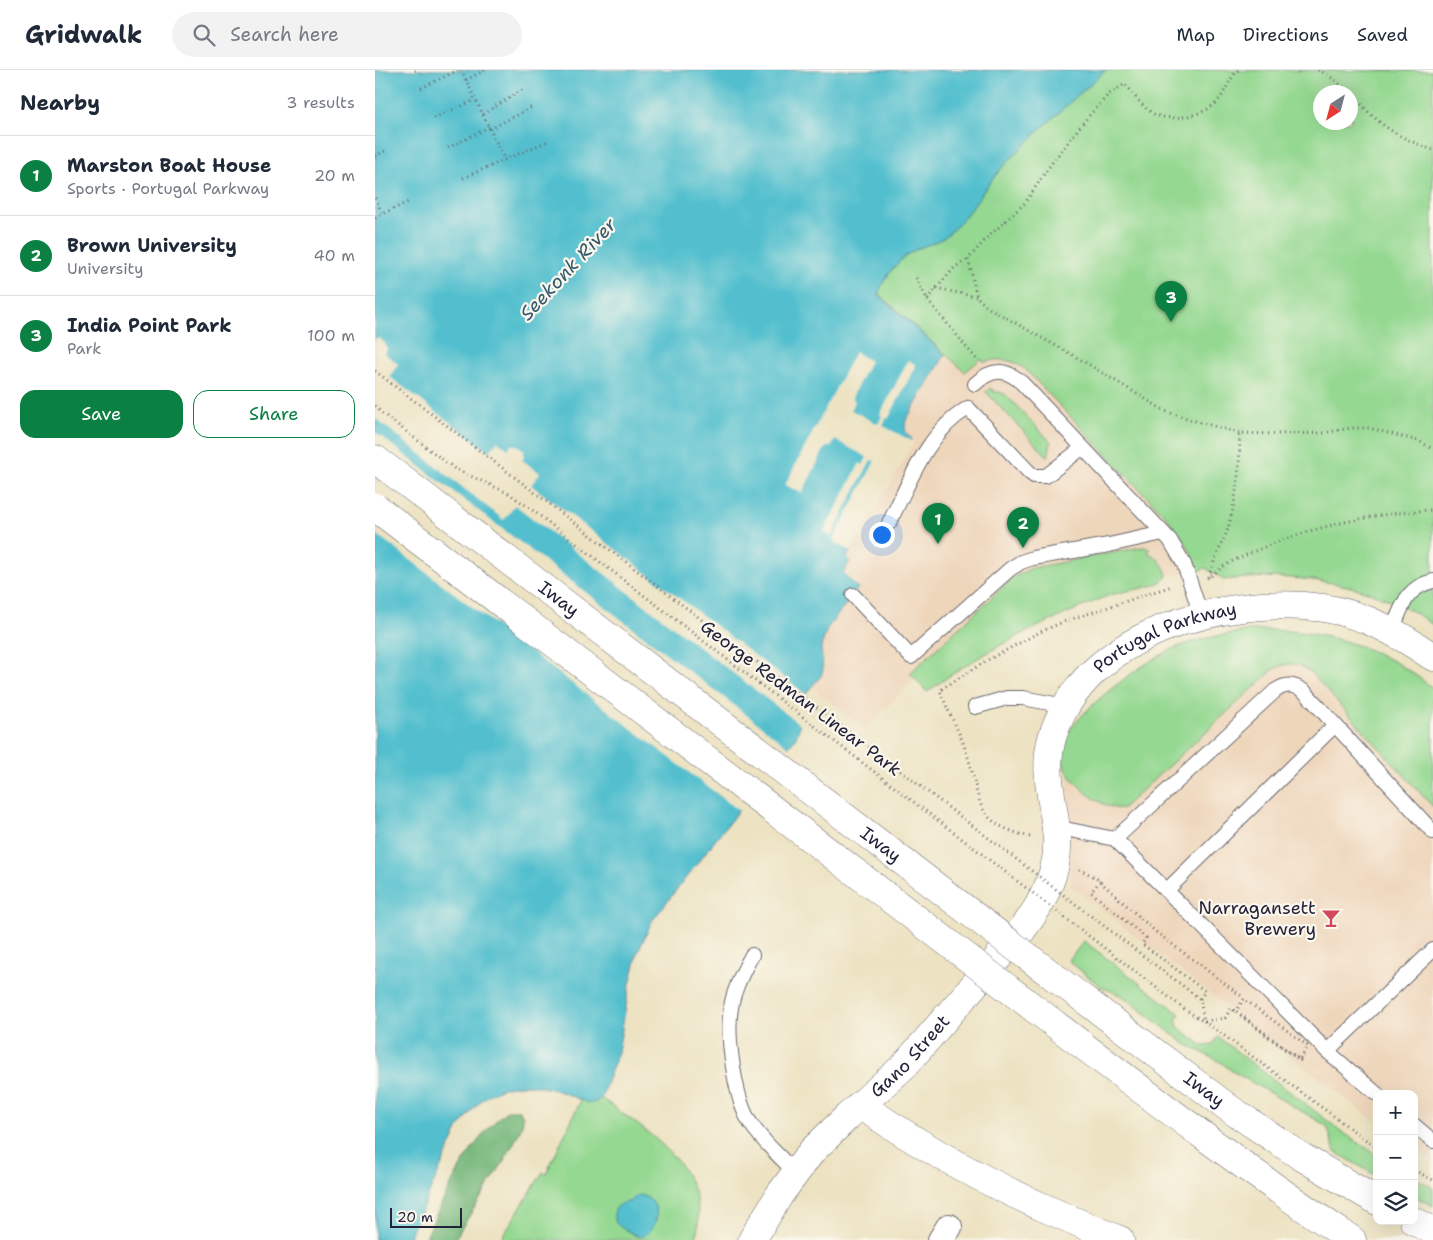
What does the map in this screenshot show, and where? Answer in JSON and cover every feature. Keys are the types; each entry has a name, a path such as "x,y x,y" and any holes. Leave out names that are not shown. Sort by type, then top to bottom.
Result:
{"main road":[{"name":"Iway","path":"385,466 1057,979 1238,1114 1302,1157 1373,1199"},
{"path":"375,506 1220,1149 1352,1240"},
{"name":"Portugal Parkway","path":"1064,866 1057,849 1046,833 1048,768 1052,739 1065,706 1088,677 1126,648 1163,628 1201,615 1255,606 1323,608 1364,618 1392,630 1433,657"},
{"name":"Gano Street","path":"752,1240 770,1208 795,1172 829,1133 905,1066 1022,930 1064,866"},
{"path":"860,1105 911,1138 970,1172 1029,1202 1120,1240"},
{"path":"1418,1223 1433,1231"}],"lane":[{"path":"975,384 987,374 994,372 1006,372 1023,384 1163,533 1180,555 1201,615"},
{"path":"889,523 930,444 948,422 967,408 1035,476 1046,476 1082,448"},
{"path":"853,595 911,657 1009,569 1021,562 1033,558 1109,545 1163,533"},
{"path":"1392,630 1410,592 1418,586 1433,581"},
{"path":"1115,838 1280,687 1290,685 1300,688 1433,832"},
{"path":"975,707 1007,698 1023,698 1065,706"},
{"path":"1167,890 1335,725"},
{"path":"1046,833 1115,838 1327,1051 1373,1091"},
{"path":"1327,1051 1433,950"},
{"path":"752,955 736,989 731,1008 731,1048 739,1098 744,1113 751,1125 795,1172"},
{"path":"1418,1128 1433,1141"}],"path":[{"path":"421,88 459,70 466,80 505,160"},
{"path":"466,80 485,70"},
{"path":"927,299 955,267 968,259 986,239 1025,203 1057,156 1087,118 1113,91 1125,84 1147,110 1157,115 1174,117 1192,115 1213,106 1238,70"},
{"path":"1318,70 1340,85"},
{"path":"483,114 522,90"},
{"path":"434,118 475,100"},
{"path":"1358,101 1383,125 1409,140 1433,150"},
{"path":"448,148 533,106"},
{"path":"463,178 547,141"},
{"path":"375,156 387,150"},
{"path":"375,198 383,214"},
{"path":"375,218 410,200"},
{"path":"968,259 977,297 987,307 1083,361 1165,412 1239,433 1323,433 1351,428 1369,428 1419,441 1433,449"},
{"path":"916,278 927,299 980,363"},
{"path":"936,288 977,297"},
{"path":"375,371 1200,999"},
{"name":"George Redman Linear Park","path":"375,406 455,469 508,493 527,506 1176,1002 1373,1145"},
{"path":"1239,433 1241,449 1233,508 1209,578 1229,563 1309,530 1364,517 1433,510"},
{"path":"1046,833 1005,829 998,826 985,813 976,790 967,753 947,711 941,690 986,661 1040,632 1063,622 1168,587"},
{"path":"1064,866 1086,871 1100,881 1156,932 1310,1046 1300,1060 1293,1055 1279,1044 1272,1038 1236,1011 1244,999 1308,1046 1304,1053 1299,1060 1231,1008 1225,1018 1204,1021 1200,999 1205,991 1142,944 1146,938 1091,892 1100,881"},
{"path":"1418,1172 1433,1180"}],"shaded area":[{"path":"992,351 1017,351 1179,522 1204,567 1070,600 964,631 865,728 811,687 821,676 824,663 821,647 827,629 850,600 843,573 846,557 912,439 905,431 906,420 945,355 965,372"},
{"path":"1309,644 1433,726 1433,1160 1418,1152 1418,1090 1373,1090 1373,1120 1071,886 1068,780 1072,752"}],"green space":[{"path":"1106,70 1433,71 1433,625 1410,610 1385,598 1333,583 1278,577 1223,580 1205,568 1199,571 1187,545 1167,518 1025,369 1010,361 995,360 984,362 981,359 965,372 878,293 898,262 910,253 948,234 994,177 1039,131"},
{"path":"990,388 995,392 1005,394 1051,442 1048,457 986,392"},
{"path":"1142,547 1150,548 1148,553 1158,559 1164,568 1167,575 1160,582 1148,587 1105,597 1038,627 981,656 927,692 910,673 1014,577 1032,568"},
{"path":"1253,630 1293,631 1350,643 1387,658 1409,670 1433,688 1433,807 1312,674 1303,667 1294,664 1284,665 1273,670 1123,808 1110,807 1096,800 1075,782 1062,761 1061,755 1064,741 1073,726 1106,693 1145,665 1175,648 1204,639"},
{"path":"1084,941 1180,1014 1176,1019 1178,1027 1203,1046 1212,1045 1218,1037 1341,1131 1373,1152 1373,1174 1335,1152 1327,1126 1232,1071 1222,1063 1184,1043 1124,997 1100,986 1069,960"},
{"path":"601,1098 657,1140 673,1156 685,1173 694,1192 698,1215 696,1240 500,1240 543,1172 546,1174 581,1100 592,1102","holes":["633,1199 637,1237 628,1230 629,1202"]},
{"path":"508,1110 519,1110 523,1117 521,1127 506,1158 455,1240 425,1240 450,1187 469,1153 481,1137"},
{"path":"1418,1179 1433,1188 1433,1206 1418,1198"}],"water":[{"name":"Seekonk River","path":"375,70 1106,70 1013,156 994,177 956,227 945,237 904,257 889,274 881,287 878,294 945,355 906,420 906,431 912,439 847,557 850,562 843,573 858,588 827,629 821,647 823,670 821,676 807,692 803,700 796,737 652,921 638,952 629,988 618,1052 601,1098 595,1102 588,1103 548,1088 527,1085 506,1087 486,1097 458,1129 408,1240 375,1240"},
{"path":"638,1195 652,1201 657,1213 653,1227 649,1233 642,1237 632,1234 618,1225 614,1216 618,1206 629,1202"}],"pier":[{"path":"379,338 385,343 387,350 384,353 398,364 390,377 489,452 498,441 508,449 511,445 517,445 524,450 522,460 540,473 531,485 808,696 802,726 515,505 504,520 375,418 375,339"},
{"path":"855,352 870,361 852,397 855,402 851,410 878,424 882,416 880,415 908,360 916,365 883,426 914,442 852,552 833,541 875,461 871,460 831,536 824,532 860,463 863,465 867,457 835,440 831,446 825,448 802,493 785,485"},
{"path":"375,432 790,748 741,812 375,533"}],"place":[{"name":"India Point Park","path":"1171,322"},
{"name":"Marston Boat House","path":"938,544"},
{"name":"Brown University","path":"1023,548"},
{"name":"Narragansett Brewery","path":"1331,918"}]}
